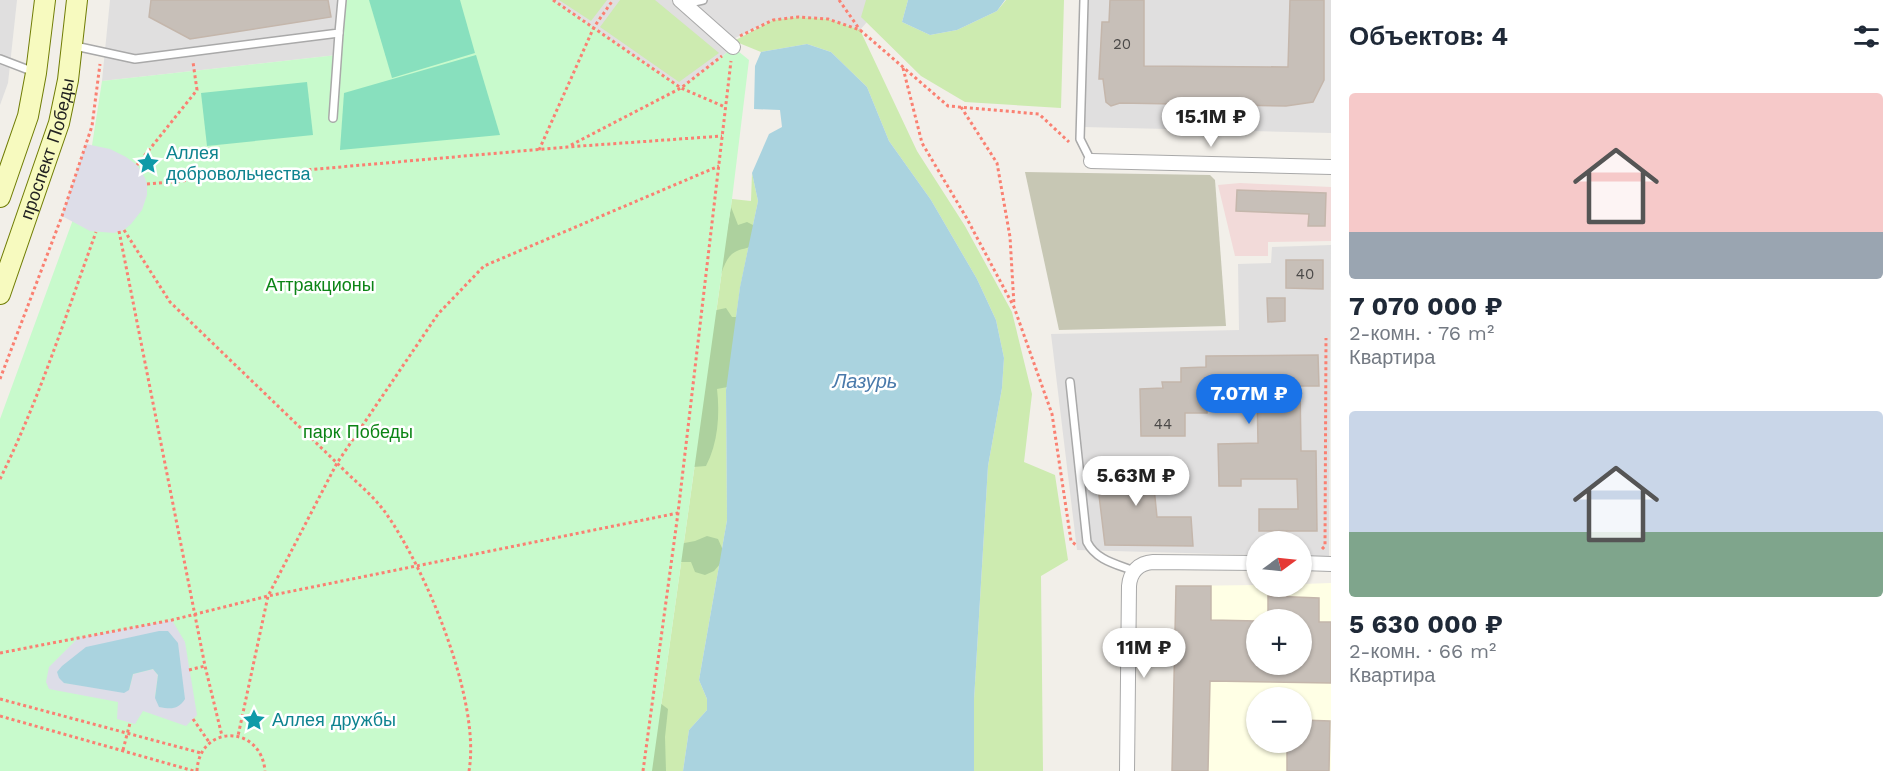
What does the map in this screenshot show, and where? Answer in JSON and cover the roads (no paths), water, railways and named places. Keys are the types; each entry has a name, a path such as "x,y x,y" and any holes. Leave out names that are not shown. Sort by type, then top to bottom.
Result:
{"main road":[{"name":"проспект Победы","path":"0,294 58,123 68,80 77,0"},
{"name":"проспект Победы","path":"0,197 28,116 45,4"},
{"path":"45,4 48,23 54,33 62,41 72,46"}],"street":[{"path":"682,2 730,44"},
{"path":"1091,161 1331,167"},
{"path":"1127,771 1129,586 1134,571 1144,563 1153,561 1246,563"},
{"path":"1312,563 1331,564"}],"lane":[{"path":"333,118 342,0"},
{"path":"682,2 703,0"},
{"path":"1084,0 1080,139 1091,161"},
{"path":"72,46 135,59 339,33"},
{"path":"0,59 36,73"},
{"path":"1070,382 1087,542 1092,551 1100,557 1134,571"}],"water":[{"path":"908,0 1005,0 997,11 957,30 930,35 902,22"},
{"name":"Лазурь","path":"807,44 831,52 867,87 889,141 931,200 977,279 996,320 1004,358 1002,388 988,466 974,700 974,771 683,771 689,730 707,710 707,699 699,680 727,520 726,390 740,287 758,201 752,173 769,134 782,127 780,110 754,109 755,66 761,52"},
{"path":"168,631 178,643 185,699 177,707 159,707 155,698 158,675 153,669 133,674 129,690 124,693 64,683 59,678 57,672 62,666 86,647"}],"place":[{"name":"Аллея добровольчества","path":"148,163"},
{"name":"Аллея дружбы","path":"254,720"}],"park label":[{"name":"Аттракционы","path":"320,285"},
{"name":"парк Победы","path":"358,432"}]}
